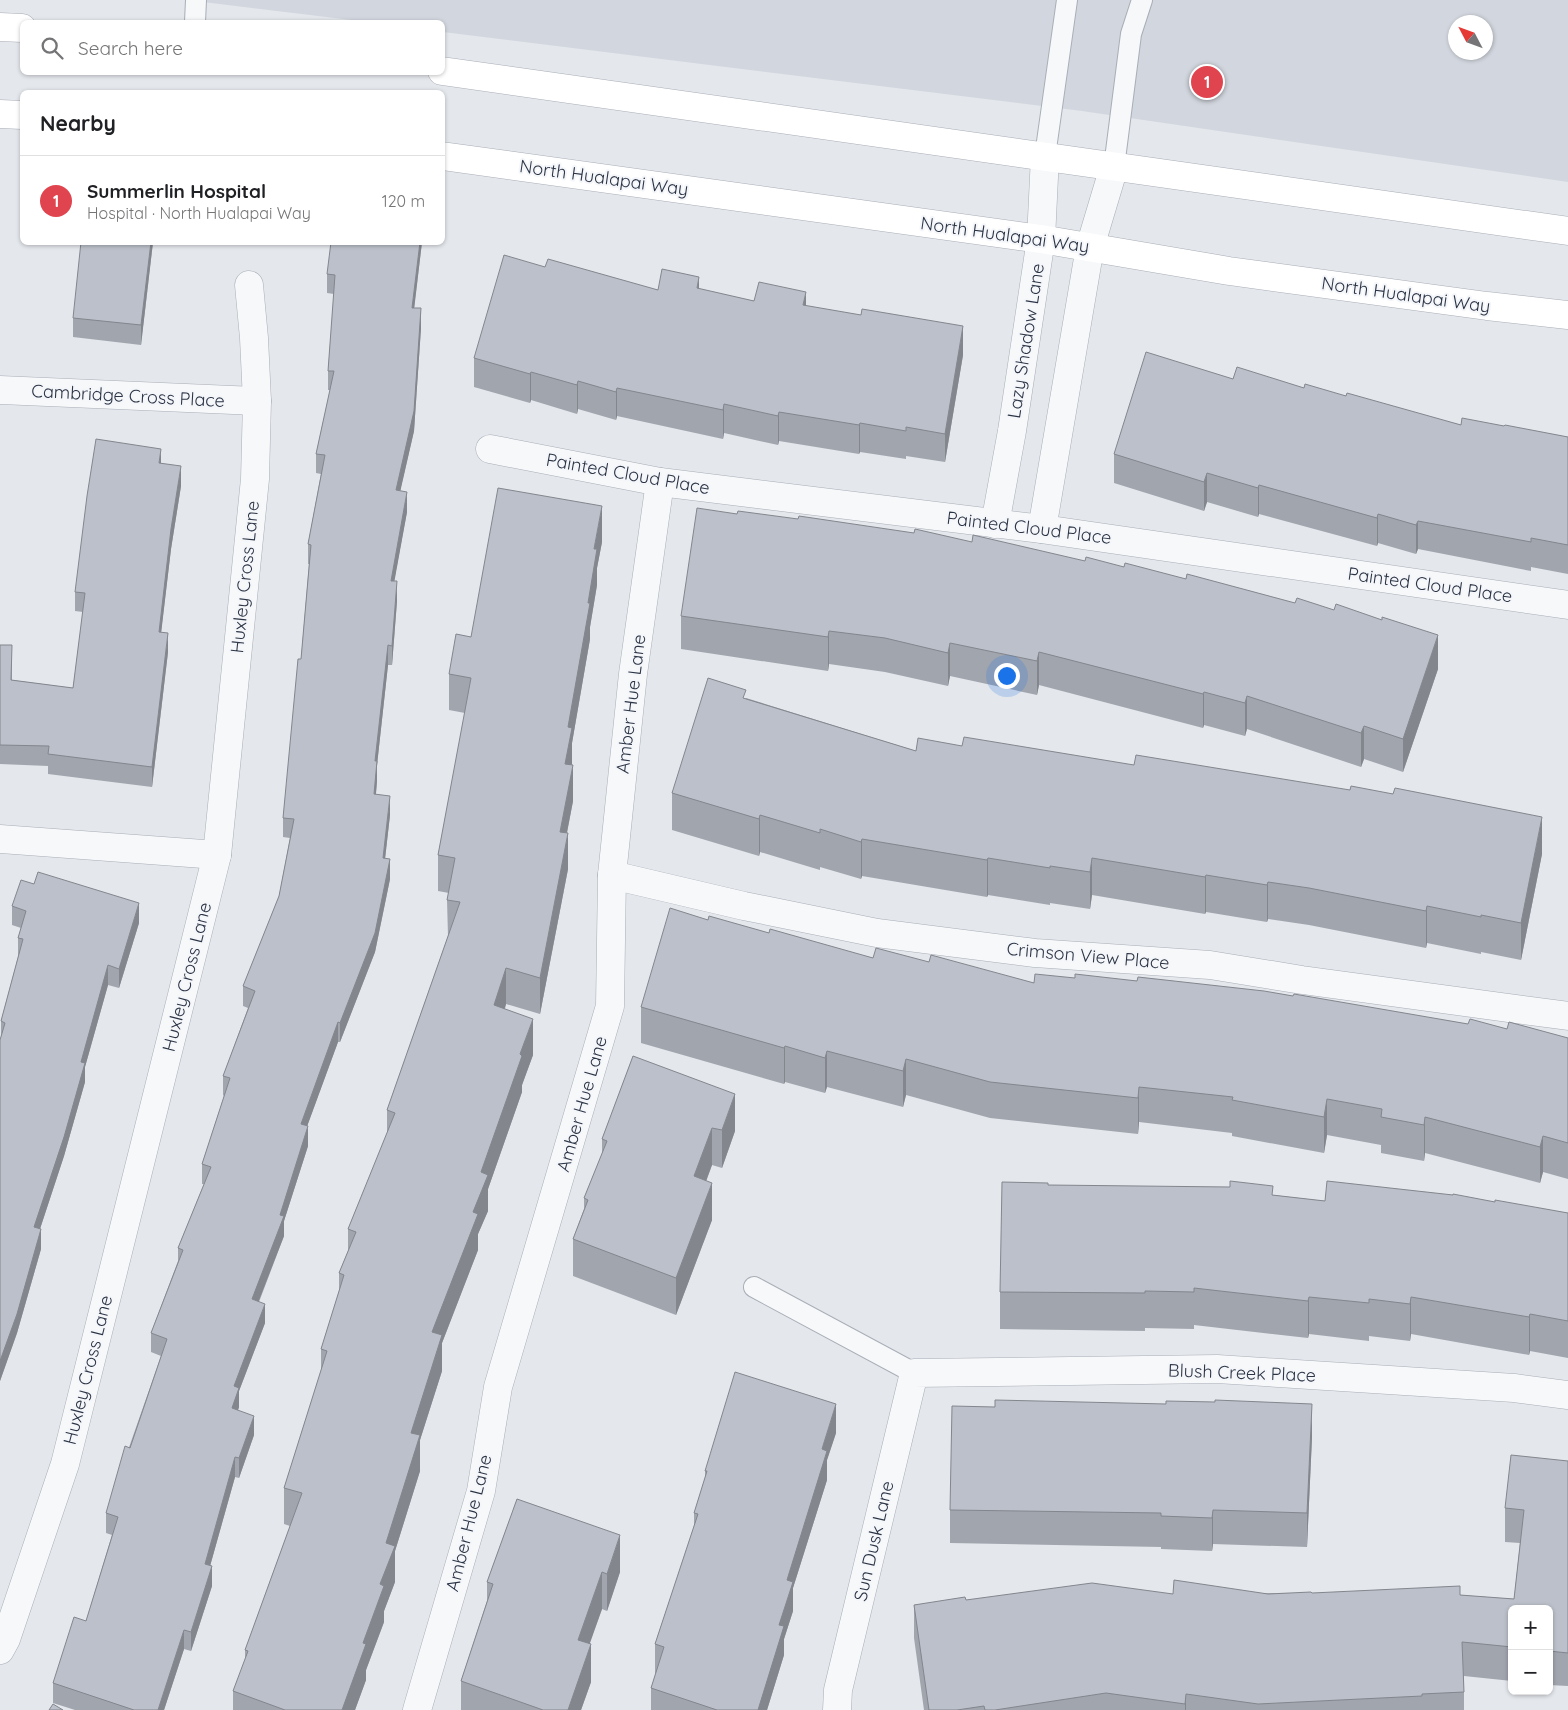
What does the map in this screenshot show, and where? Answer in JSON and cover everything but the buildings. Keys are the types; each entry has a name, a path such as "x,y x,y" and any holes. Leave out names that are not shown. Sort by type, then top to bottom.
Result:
{"main road":[{"path":"0,27 20,28"},
{"path":"445,71 1568,231"},
{"path":"0,114 20,115"},
{"name":"North Hualapai Way","path":"445,156 1041,239 1229,271 1486,306 1568,315"}],"street":[{"name":"Lazy Shadow Lane","path":"996,524 1041,239 1045,156"},
{"path":"1042,529 1090,247 1114,167"},
{"name":"Huxley Cross Lane","path":"0,1650 6,1640 65,1464 217,855 255,479 257,401 249,285"},
{"name":"Cambridge Cross Place","path":"0,390 257,401"},
{"name":"Painted Cloud Place","path":"490,449 660,482 1042,529 1568,605"},
{"name":"Amber Hue Lane","path":"417,1710 482,1491 498,1387 610,1006 612,875 633,674 660,482"},
{"path":"0,839 217,855"},
{"name":"Crimson View Place","path":"612,875 744,906 877,933 1035,953 1210,965 1302,980 1568,1016"},
{"name":"Blush Creek Place","path":"914,1373 1217,1369 1514,1388 1568,1396"},
{"name":"Sun Dusk Lane","path":"837,1710 838,1690 914,1373"}],"lane":[{"path":"195,20 196,0"},
{"path":"1045,156 1068,0"},
{"path":"1114,167 1132,34 1142,0"},
{"path":"754,1287 914,1373"}],"shaded area":[{"path":"187,0 1568,0 1568,182 1082,111 445,32 445,20 352,20"}],"place":[{"name":"Summerlin Hospital","path":"1207,82"}]}
